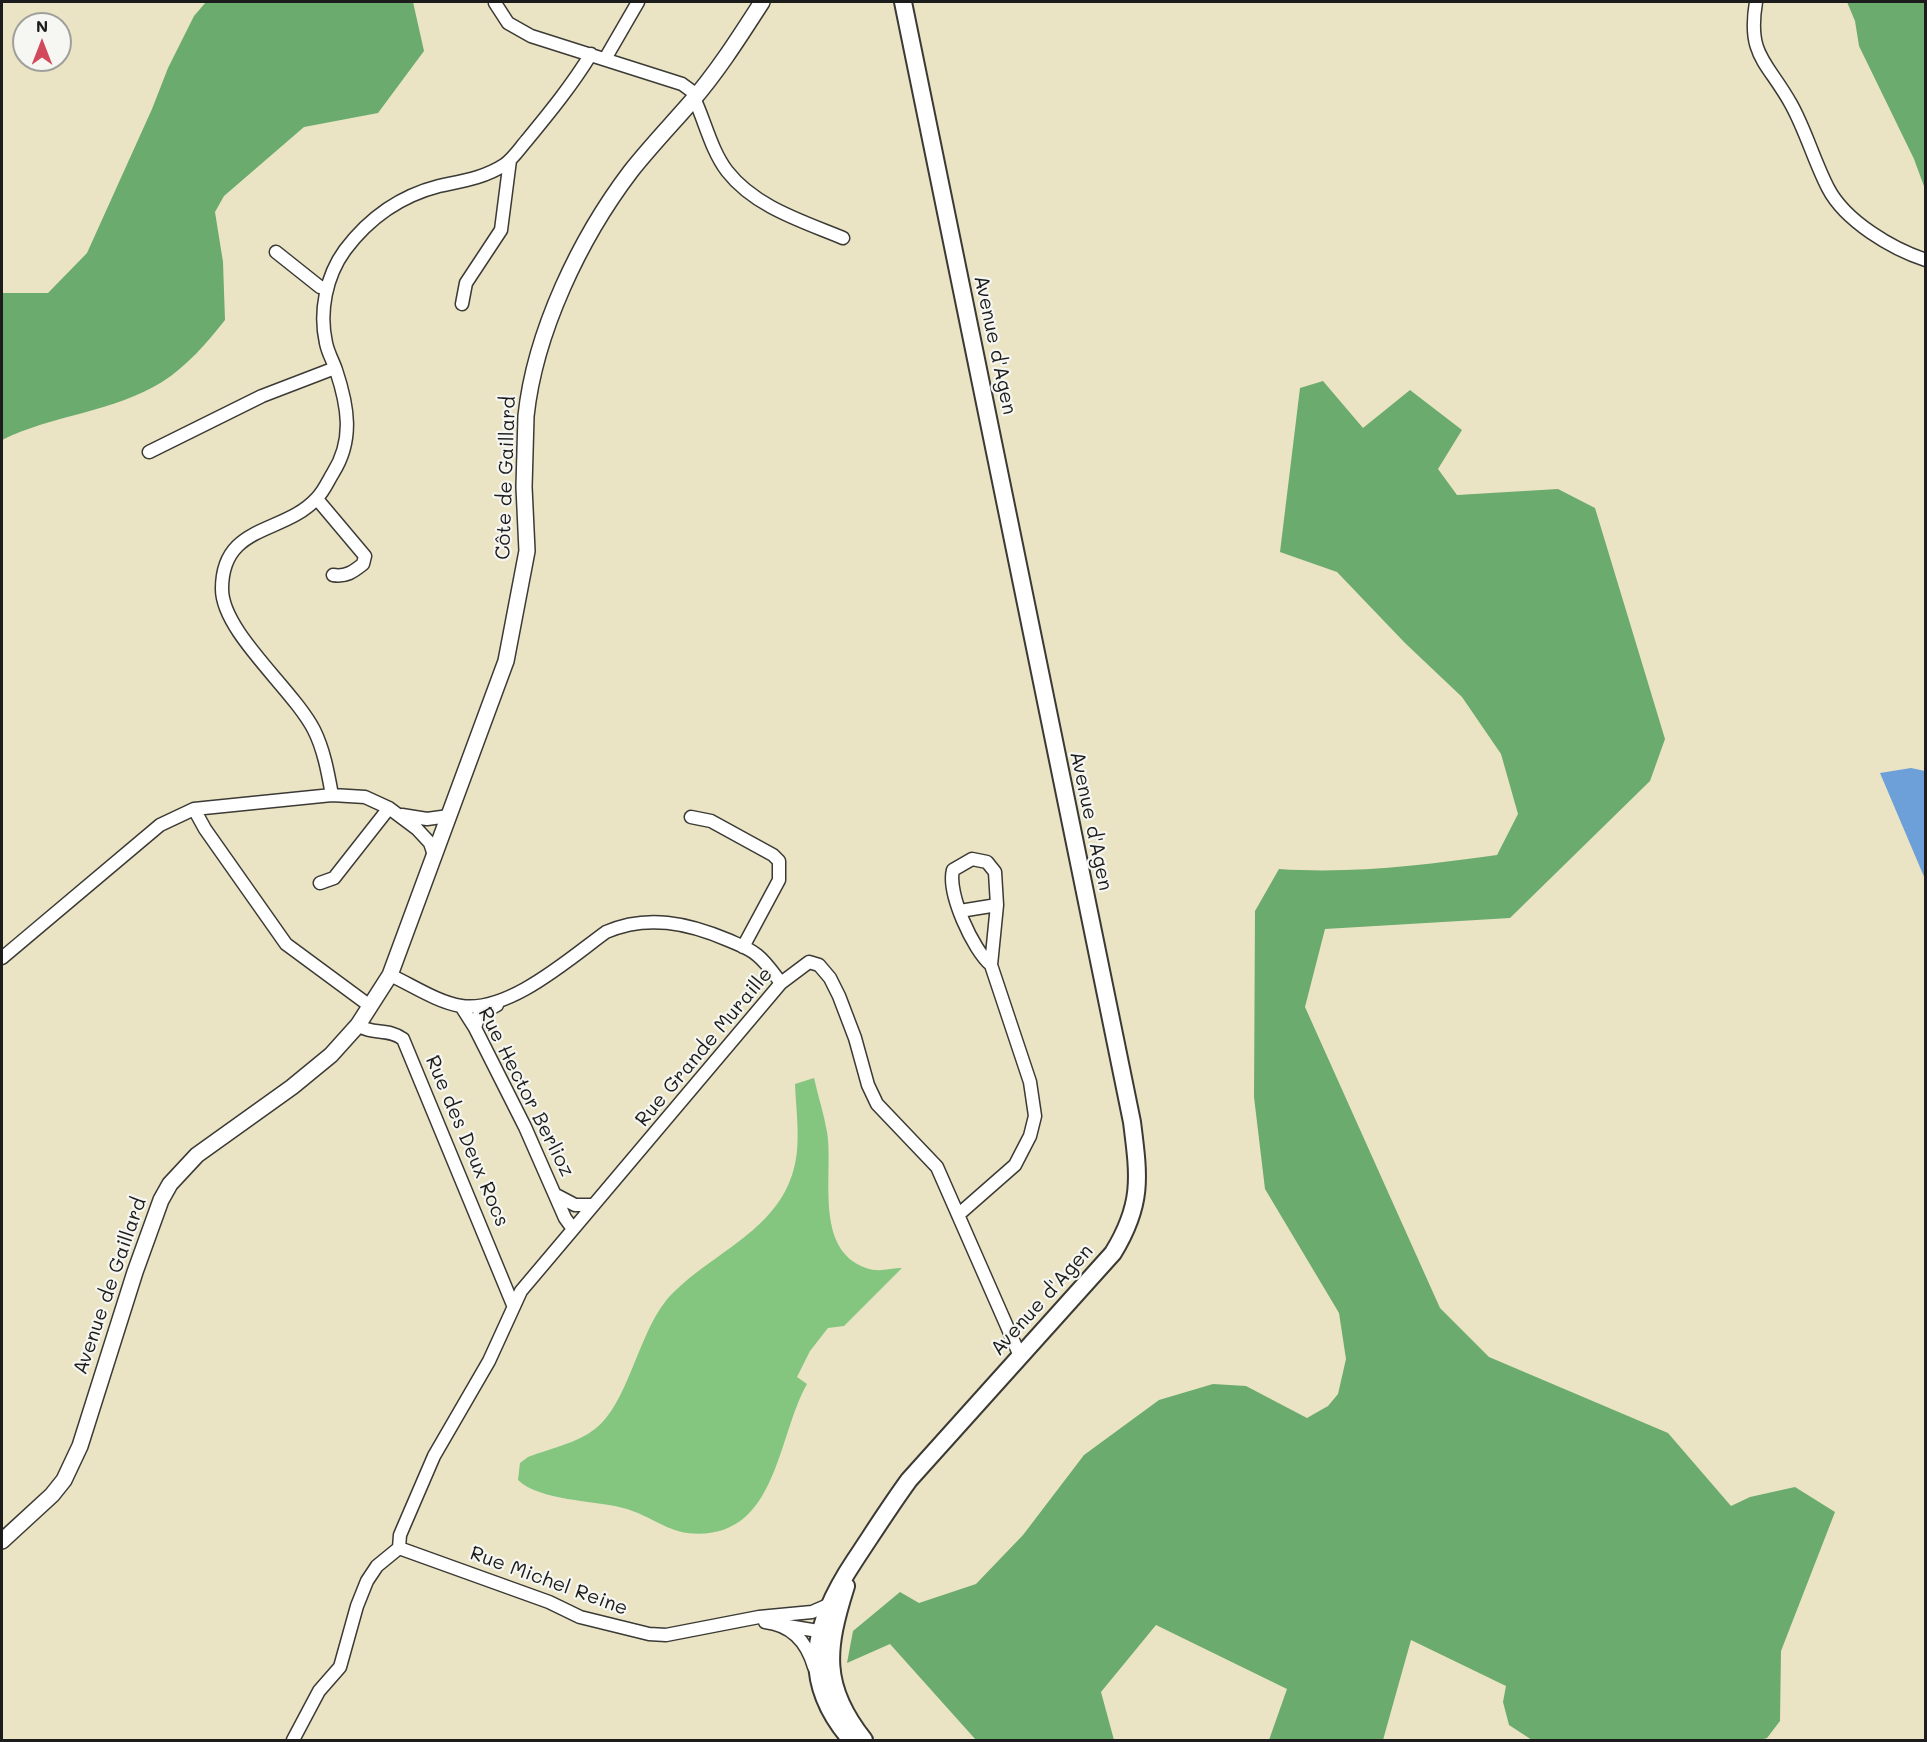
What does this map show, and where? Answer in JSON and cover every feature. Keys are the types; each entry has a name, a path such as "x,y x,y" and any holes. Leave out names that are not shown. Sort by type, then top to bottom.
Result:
{"main road":[{"name":"Avenue d'Agen","path":"826,1621 855,1560 909,1480 1107,1260 1131,1222 1138,1197 1136,1149 903,2"},
{"path":"826,1621 816,1654 820,1684 829,1711 851,1740"},
{"path":"826,1621 829,1664 837,1700 850,1723 864,1740"}],"street":[{"path":"605,59 638,2"},
{"name":"Côte de Gaillard","path":"303,1078 331,1055 358,1025 390,975 506,661 527,551 524,487 527,407 542,339 565,284 612,200 631,172 732,50 762,2"},
{"path":"1756,2 1753,36 1756,50 1792,106 1828,188 1845,208 1873,233 1895,249 1926,260"},
{"path":"495,3 508,23 531,36 682,84 695,96 727,170 750,193 780,212 843,238"},
{"path":"332,795 326,763 314,730 286,689 235,628 226,610 222,590 224,569 232,550 248,536 289,518 317,499 339,463 348,425 346,401 326,345 323,322 331,275 344,251 385,210 403,198 438,186 471,180 510,160 573,84 591,54"},
{"path":"462,304 466,283 501,230 510,160"},
{"path":"276,252 320,288 327,289"},
{"path":"148,452 262,396 335,368"},
{"path":"317,499 365,556 363,564 351,573 342,576 333,575"},
{"path":"2,958 160,825 194,809 332,795 365,797 393,811 425,837 434,855"},
{"path":"194,809 211,838 286,944 370,1006"},
{"path":"393,811 427,819 449,816"},
{"path":"320,883 334,878 393,811"},
{"path":"691,817 711,821 773,855 779,861 779,880 743,947"},
{"path":"958,1215 1015,1165 1030,1136 1035,1116 1030,1082 991,965 997,905 995,872 987,862 972,859 959,865 952,875 960,911 974,945 981,957 991,965"},
{"path":"960,911 997,905"},
{"path":"476,1028 479,1015 519,993 606,932 622,926 658,921 685,925 743,947 757,955 781,983"},
{"name":"Rue Grande Muraille","path":"399,1548 400,1535 434,1456 489,1361 513,1305 535,1273 781,983 809,962 819,965 830,978 845,1011 868,1085 877,1104 937,1167 1020,1356"},
{"path":"390,975 461,1006 482,1004 519,993"},
{"name":"Rue Hector Berlioz","path":"461,1006 476,1028 573,1229"},
{"name":"Rue des Deux Rocs","path":"358,1025 366,1031 393,1034 403,1039 513,1305"},
{"name":"Avenue de Gaillard","path":"2,1541 52,1495 64,1480 80,1446 135,1272 161,1200 170,1184 196,1155 303,1078"},
{"name":"Rue Hector Berlioz","path":"556,1195 575,1205 593,1204"},
{"path":"293,1740 319,1691 340,1667 357,1606 367,1581 378,1566 399,1548"},
{"name":"Rue Michel Reine","path":"399,1548 611,1626 666,1635 725,1623 812,1612 826,1621"},
{"name":"Rue Michel Reine","path":"798,1615 826,1621"},
{"name":"Rue Michel Reine","path":"725,1623 754,1621 786,1626 826,1621"},
{"path":"786,1626 806,1646 820,1684"}],"green space":[{"path":"206,2 413,2 424,51 378,113 304,127 224,196 215,212 223,262 225,320 188,362 162,382 124,400 41,425 2,440 2,293 48,293 87,253 168,68 194,16"},
{"path":"1847,2 1925,2 1925,189 1914,159 1859,46 1855,21"},
{"path":"1323,381 1363,428 1410,390 1462,430 1438,469 1457,495 1558,489 1595,508 1665,739 1650,781 1510,918 1325,929 1305,1007 1440,1308 1489,1357 1668,1433 1731,1506 1750,1497 1795,1487 1835,1512 1781,1651 1780,1721 1767,1738 1761,1740 1532,1740 1509,1725 1503,1702 1506,1686 1411,1640 1383,1740 1269,1740 1287,1689 1156,1625 1101,1692 1114,1740 976,1740 890,1644 847,1663 853,1631 900,1592 919,1603 976,1584 1023,1535 1084,1455 1159,1400 1213,1384 1246,1386 1307,1418 1328,1406 1338,1394 1346,1359 1339,1313 1265,1189 1254,1097 1255,911 1279,869 1361,869 1497,855 1518,814 1501,754 1462,697 1405,643 1337,572 1280,552 1300,388"},
{"path":"814,1078 827,1132 829,1209 832,1228 839,1245 849,1258 866,1268 880,1270 902,1268 844,1326 828,1328 810,1351 797,1377 807,1384 769,1483 756,1505 739,1522 717,1532 687,1533 671,1529 623,1508 539,1492 518,1480 520,1463 528,1457 588,1434 606,1418 616,1404 647,1333 665,1302 680,1286 753,1230 769,1214 782,1196 795,1164 798,1130 795,1084"}],"water":[{"path":"1911,768 1925,771 1925,879 1880,773"}]}
